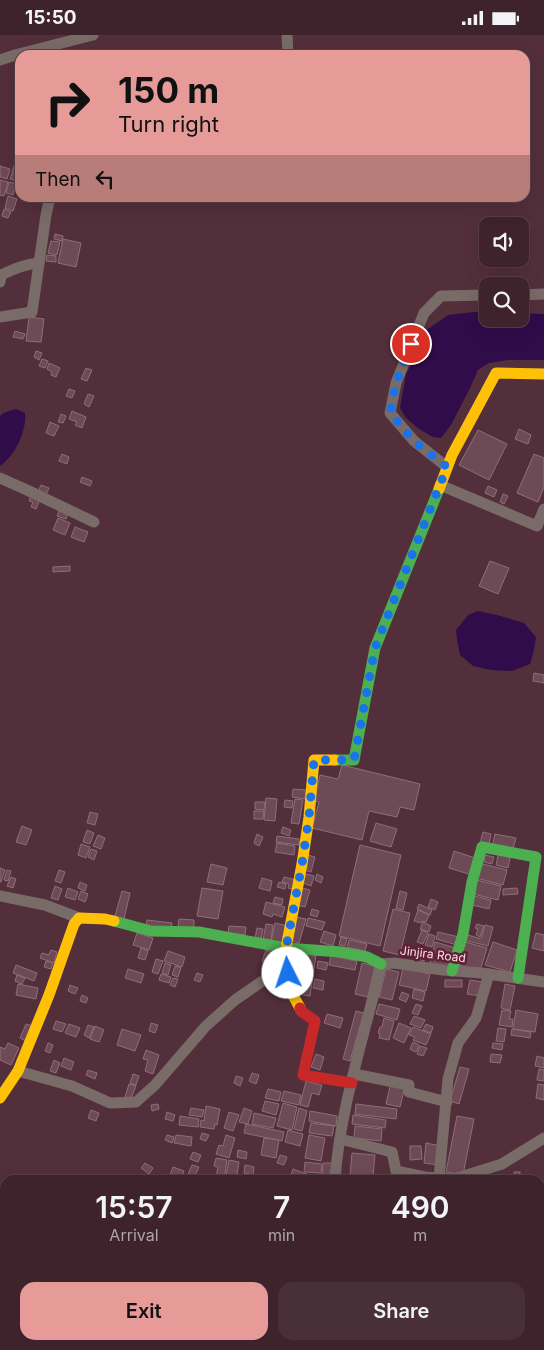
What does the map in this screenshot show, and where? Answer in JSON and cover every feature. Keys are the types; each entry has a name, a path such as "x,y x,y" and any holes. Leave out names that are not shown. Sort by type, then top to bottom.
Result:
{"street":[{"path":"34,50 92,35"},
{"path":"287,35 288,50"},
{"path":"0,60 15,55"},
{"path":"0,317 32,312 49,202"},
{"path":"0,281 1,275 18,267 39,263"},
{"path":"529,295 544,294"},
{"path":"447,467 414,441 390,413 396,383 424,313 441,296 479,295"},
{"path":"447,1101 409,1092 409,1085 353,1078 303,1075 315,1021 301,1011 289,988 286,948 309,817 314,760 354,760 375,648 452,455 496,373 544,374"},
{"path":"0,478 94,522"},
{"path":"440,485 537,526 544,509"},
{"path":"452,971 463,934 472,882 482,847 536,857 518,978"},
{"path":"0,896 45,905 79,918 105,919 151,931 199,932 286,948 342,952 367,957 381,964 336,1155 335,1175"},
{"path":"0,1098 18,1071 49,995 74,924 79,918"},
{"name":"Jinjira Road","path":"381,964 394,963 544,982"},
{"path":"18,1071 72,1086 110,1103 136,1102 155,1085 206,1026 235,1000 261,982 288,973"},
{"path":"439,1175 448,1079 458,1043 476,1018 489,974"},
{"path":"467,1175 502,1164 544,1138"},
{"path":"340,1139 392,1152 396,1171 415,1175"}],"shaded area":[{"path":"479,311 479,327 529,327 529,313 544,314 544,360 508,360 489,363 478,370 451,425 441,438 433,437 419,429 406,418 400,408 406,374 412,363 417,345 425,331 448,315"},
{"path":"16,409 25,413 22,435 11,456 0,466 0,416 3,413"},
{"path":"478,611 524,623 536,637 530,664 512,671 491,670 473,666 460,655 456,630 468,615"}],"building":[{"path":"15,163 15,180 10,179"},
{"path":"0,166 10,169 7,179 0,177"},
{"path":"0,180 8,182 4,196 0,195"},
{"path":"9,182 15,184 13,195 6,193"},
{"path":"8,196 15,198 16,202 13,211 5,208"},
{"path":"4,209 11,212 8,218 2,216"},
{"path":"55,234 63,236 62,241 54,239"},
{"path":"63,239 81,243 76,267 58,263"},
{"path":"51,241 60,242 57,255 48,253"},
{"path":"47,255 56,256 56,262 46,261"},
{"path":"29,317 44,319 41,342 26,341"},
{"path":"15,331 25,334 23,339 13,337"},
{"path":"36,351 42,353 39,360 34,357"},
{"path":"42,359 48,361 45,368 39,366"},
{"path":"49,363 60,368 56,377 51,375 52,372 47,369"},
{"path":"86,368 92,370 87,381 81,379"},
{"path":"69,389 75,391 72,398 66,396"},
{"path":"88,394 94,396 89,407 84,404"},
{"path":"72,411 86,417 82,428 75,425 77,422 69,419"},
{"path":"61,414 66,416 63,423 58,422"},
{"path":"50,422 59,426 54,436 46,433"},
{"path":"519,429 531,435 528,444 515,439"},
{"path":"478,430 507,444 489,480 459,465"},
{"path":"62,454 69,457 67,464 59,461"},
{"path":"534,454 544,458 544,487 538,502 517,493"},
{"path":"82,477 92,481 90,486 80,482"},
{"path":"41,485 49,488 46,495 38,492"},
{"path":"488,486 497,490 494,497 485,493"},
{"path":"32,493 41,497 36,509 31,507 33,502 29,501"},
{"path":"503,494 508,496 504,504 500,502"},
{"path":"60,509 68,512 66,519 57,516"},
{"path":"58,518 70,523 65,535 53,530"},
{"path":"75,527 88,532 84,542 71,537"},
{"path":"490,561 509,568 498,594 479,586"},
{"path":"70,566 70,571 53,572 53,567"},
{"path":"534,673 544,675 544,683 533,681"},
{"path":"342,765 420,784 414,810 400,807 397,817 369,811 362,840 312,828 319,802 314,801 320,775 338,779"},
{"path":"293,789 306,790 305,799 292,797"},
{"path":"266,798 277,799 275,821 264,820"},
{"path":"295,799 303,800 299,824 291,823"},
{"path":"285,800 293,801 292,808 284,807"},
{"path":"255,802 265,802 264,810 255,809"},
{"path":"254,811 264,811 263,819 254,819"},
{"path":"90,812 98,814 95,825 87,823"},
{"path":"376,823 397,829 391,847 370,841"},
{"path":"22,826 32,830 26,845 16,842"},
{"path":"283,827 291,830 289,836 281,833"},
{"path":"87,830 94,833 90,844 83,842"},
{"path":"483,832 491,834 489,845 480,843"},
{"path":"257,834 263,837 259,846 254,843"},
{"path":"495,834 516,838 512,852 492,847"},
{"path":"98,835 105,838 101,849 93,846"},
{"path":"277,836 299,839 299,845 276,842"},
{"path":"277,843 295,846 294,855 275,852"},
{"path":"81,844 90,847 86,858 78,855"},
{"path":"360,845 401,855 380,946 339,936"},
{"path":"91,849 97,851 94,860 88,857"},
{"path":"454,851 478,859 472,875 449,868"},
{"path":"499,851 511,854 508,868 496,865"},
{"path":"308,855 315,857 311,872 304,870"},
{"path":"485,855 494,857 492,864 484,862"},
{"path":"479,863 507,870 503,885 476,878"},
{"path":"211,864 227,868 223,885 207,882"},
{"path":"0,868 5,870 1,882 0,882"},
{"path":"7,870 11,871 8,881 4,880"},
{"path":"59,870 65,872 61,883 55,881"},
{"path":"306,874 314,876 311,886 303,883"},
{"path":"317,874 323,877 321,883 315,880"},
{"path":"11,877 16,879 13,888 7,886"},
{"path":"284,877 296,880 293,889 288,888 289,884 282,882"},
{"path":"262,878 272,881 270,891 259,888"},
{"path":"477,880 501,886 498,900 473,894"},
{"path":"80,882 87,885 85,891 78,888"},
{"path":"279,882 286,884 285,889 277,887"},
{"path":"55,886 62,889 58,900 51,898"},
{"path":"68,888 78,892 75,900 65,897"},
{"path":"202,888 223,891 218,919 197,916"},
{"path":"302,888 310,890 305,907 297,905"},
{"path":"517,888 518,894 503,895 503,889"},
{"path":"81,891 88,894 85,902 78,899"},
{"path":"122,891 130,893 124,919 115,916"},
{"path":"400,891 407,893 403,910 396,908"},
{"path":"474,896 491,900 489,909 472,905"},
{"path":"275,897 283,899 282,905 273,903"},
{"path":"431,899 438,902 435,910 428,907"},
{"path":"266,902 285,907 282,917 273,914 272,917 263,914"},
{"path":"419,904 432,910 430,915 417,909"},
{"path":"312,909 319,911 317,917 310,915"},
{"path":"393,909 410,913 400,955 383,951"},
{"path":"418,910 429,915 426,922 414,921"},
{"path":"296,917 306,919 299,943 289,940"},
{"path":"308,918 325,922 322,930 306,926"},
{"path":"179,919 194,920 194,928 178,927"},
{"path":"147,920 172,923 171,929 146,926"},
{"path":"423,922 431,926 429,932 420,929"},
{"path":"275,923 288,926 285,944 271,942"},
{"path":"266,924 273,925 271,940 263,940"},
{"path":"477,924 484,926 480,937 476,935 478,929 475,928"},
{"path":"485,925 493,927 488,946 464,940 465,934 481,939"},
{"path":"229,926 246,927 245,935 228,933"},
{"path":"257,928 263,929 261,939 255,938"},
{"path":"422,930 428,933 423,944 417,942"},
{"path":"324,931 336,935 333,946 320,942"},
{"path":"438,932 459,937 457,945 436,939"},
{"path":"137,933 153,938 149,950 133,945"},
{"path":"536,933 544,935 544,951 532,948"},
{"path":"429,934 435,936 432,947 425,945"},
{"path":"341,937 347,939 345,946 339,945"},
{"path":"349,940 367,944 365,951 347,947"},
{"path":"462,941 487,948 480,971 455,964"},
{"path":"435,942 456,948 450,968 430,963"},
{"path":"493,942 517,950 510,972 485,965"},
{"path":"141,948 148,951 145,960 138,958"},
{"path":"51,950 57,952 54,963 40,958 42,953 49,955"},
{"path":"266,950 273,953 269,964 262,961"},
{"path":"168,951 185,957 182,967 164,961"},
{"path":"420,952 426,955 424,961 418,959"},
{"path":"304,953 316,955 310,996 298,994"},
{"path":"331,956 357,961 355,970 329,965"},
{"path":"156,959 163,961 158,974 152,972"},
{"path":"46,961 53,963 51,969 44,967"},
{"path":"318,961 328,963 326,970 317,968"},
{"path":"165,963 171,965 168,975 162,973"},
{"path":"362,963 375,966 368,997 355,994"},
{"path":"16,965 37,973 34,981 13,973"},
{"path":"175,966 181,968 178,977 172,975"},
{"path":"403,968 430,974 426,991 399,985"},
{"path":"128,969 144,974 141,983 125,978"},
{"path":"386,969 399,972 392,1000 379,997"},
{"path":"197,973 203,975 200,982 194,980"},
{"path":"161,974 171,977 169,983 159,980"},
{"path":"17,975 25,978 22,984 15,981"},
{"path":"173,978 178,979 175,987 170,985"},
{"path":"315,979 324,981 323,990 313,988"},
{"path":"445,980 462,980 462,987 445,987"},
{"path":"470,980 482,982 480,996 467,994"},
{"path":"18,984 38,988 36,999 16,995"},
{"path":"505,984 515,986 510,1010 501,1008"},
{"path":"70,985 78,988 75,994 68,991"},
{"path":"414,989 425,992 423,1001 412,998"},
{"path":"402,992 409,995 406,1002 399,999"},
{"path":"82,995 88,998 86,1003 80,1001"},
{"path":"379,1004 400,1009 397,1020 376,1014"},
{"path":"416,1004 422,1006 418,1015 412,1013"},
{"path":"502,1010 511,1011 509,1019 513,1019 512,1027 499,1025"},
{"path":"516,1010 538,1014 535,1032 513,1029"},
{"path":"356,1011 364,1013 350,1061 343,1059"},
{"path":"327,1014 343,1018 340,1028 324,1023"},
{"path":"414,1016 425,1020 421,1028 410,1024"},
{"path":"384,1018 394,1021 389,1040 379,1038 380,1034 378,1033"},
{"path":"56,1021 66,1024 62,1032 53,1029"},
{"path":"151,1023 158,1025 155,1033 149,1031"},
{"path":"399,1023 411,1028 404,1043 393,1038"},
{"path":"26,1024 33,1026 26,1041 20,1038"},
{"path":"69,1024 80,1028 76,1037 65,1033"},
{"path":"426,1024 433,1027 431,1033 423,1030"},
{"path":"88,1025 94,1027 89,1038 84,1035"},
{"path":"95,1026 104,1030 99,1042 90,1039"},
{"path":"413,1027 431,1034 426,1045 413,1040 415,1037 409,1035"},
{"path":"498,1028 506,1029 504,1042 496,1041"},
{"path":"122,1029 141,1035 135,1051 117,1045"},
{"path":"512,1029 531,1032 530,1038 511,1035"},
{"path":"413,1042 419,1045 416,1052 410,1049"},
{"path":"8,1043 19,1048 11,1065 0,1060 0,1047 5,1049"},
{"path":"48,1043 53,1045 50,1053 45,1051"},
{"path":"493,1043 503,1044 502,1050 492,1048"},
{"path":"420,1046 427,1048 423,1056 417,1054"},
{"path":"146,1050 159,1055 153,1074 145,1071 148,1060 143,1059"},
{"path":"316,1054 324,1057 320,1070 311,1067"},
{"path":"491,1054 502,1055 500,1063 490,1062"},
{"path":"537,1056 544,1058 544,1068 535,1066"},
{"path":"64,1058 74,1062 71,1070 61,1066"},
{"path":"54,1060 60,1063 56,1073 50,1071"},
{"path":"460,1067 469,1069 459,1104 450,1101"},
{"path":"539,1069 544,1070 544,1081 537,1080"},
{"path":"88,1070 97,1073 95,1079 86,1075"},
{"path":"252,1073 259,1075 256,1084 249,1081"},
{"path":"133,1074 139,1076 136,1085 130,1083"},
{"path":"236,1076 243,1078 240,1086 234,1083"},
{"path":"306,1081 322,1085 319,1095 312,1093 308,1107 300,1105"},
{"path":"391,1082 405,1086 400,1107 386,1104"},
{"path":"129,1084 136,1086 131,1099 125,1097"},
{"path":"538,1084 544,1085 544,1100 536,1098"},
{"path":"268,1089 281,1092 279,1101 265,1098"},
{"path":"284,1091 301,1095 299,1105 281,1101"},
{"path":"265,1101 279,1104 276,1115 262,1111"},
{"path":"283,1103 297,1107 292,1130 277,1126"},
{"path":"158,1104 159,1109 152,1111 151,1105"},
{"path":"356,1104 397,1109 396,1119 355,1114"},
{"path":"206,1106 220,1109 217,1125 215,1124 214,1129 200,1127 201,1120 204,1121"},
{"path":"191,1108 204,1110 202,1117 189,1115"},
{"path":"244,1108 252,1111 248,1124 239,1122"},
{"path":"299,1108 307,1111 302,1131 294,1129"},
{"path":"91,1110 99,1113 96,1121 88,1118"},
{"path":"310,1111 337,1116 336,1126 309,1121"},
{"path":"167,1112 175,1115 173,1121 165,1119"},
{"path":"229,1112 239,1115 233,1131 224,1128"},
{"path":"254,1113 276,1118 273,1128 252,1124"},
{"path":"353,1115 386,1120 385,1128 352,1124"},
{"path":"180,1116 199,1119 198,1127 179,1125"},
{"path":"457,1116 474,1119 463,1175 446,1172"},
{"path":"311,1123 334,1126 332,1136 309,1133"},
{"path":"246,1124 284,1132 282,1141 244,1133"},
{"path":"355,1126 382,1129 381,1141 354,1138"},
{"path":"288,1130 303,1134 300,1146 285,1142"},
{"path":"202,1133 209,1135 206,1141 200,1139"},
{"path":"167,1135 174,1137 172,1143 165,1140"},
{"path":"176,1135 192,1137 191,1146 174,1143"},
{"path":"226,1135 235,1138 229,1158 216,1154 219,1145 223,1146"},
{"path":"309,1135 325,1138 321,1161 305,1158"},
{"path":"264,1138 279,1140 276,1158 261,1155"},
{"path":"426,1143 441,1146 438,1165 424,1163"},
{"path":"410,1146 421,1146 422,1159 410,1160"},
{"path":"238,1150 247,1152 246,1159 237,1157"},
{"path":"193,1152 201,1155 198,1162 190,1159"},
{"path":"352,1153 375,1155 373,1175 350,1175"},
{"path":"280,1155 287,1157 284,1165 277,1163"},
{"path":"216,1158 227,1160 225,1175 216,1175 218,1167 214,1166"},
{"path":"229,1160 239,1162 237,1175 226,1175"},
{"path":"305,1162 322,1164 321,1173 304,1172"},
{"path":"145,1163 153,1168 149,1174 141,1168"},
{"path":"323,1163 332,1163 330,1175 322,1174"},
{"path":"192,1165 199,1167 195,1175 188,1174"},
{"path":"245,1165 254,1167 253,1175 244,1173"},
{"path":"173,1167 184,1171 183,1175 170,1175"},
{"path":"293,1169 309,1175 291,1175"},
{"path":"514,1172 520,1172 520,1175 514,1175"}],"traffic: fast":[{"path":"335,760 354,760 375,648 439,489"},
{"path":"452,971 463,934 472,882 482,847 536,857 518,978"},
{"path":"114,921 151,931 199,932 286,948 341,952 367,957 381,964"}],"traffic: slow":[{"path":"439,489 452,455 496,373 544,374"},
{"path":"300,1008 289,988 286,948 302,864 309,817 314,760 335,760"},
{"path":"0,1098 18,1071 49,995 74,924 79,918 114,921"}],"traffic: jam":[{"path":"300,1008 301,1011 315,1021 303,1075 352,1083"}],"route":[{"path":"288,973 286,948 302,864 309,817 314,760 354,760 375,648 447,467 414,441 390,413 396,383 411,344"}]}
